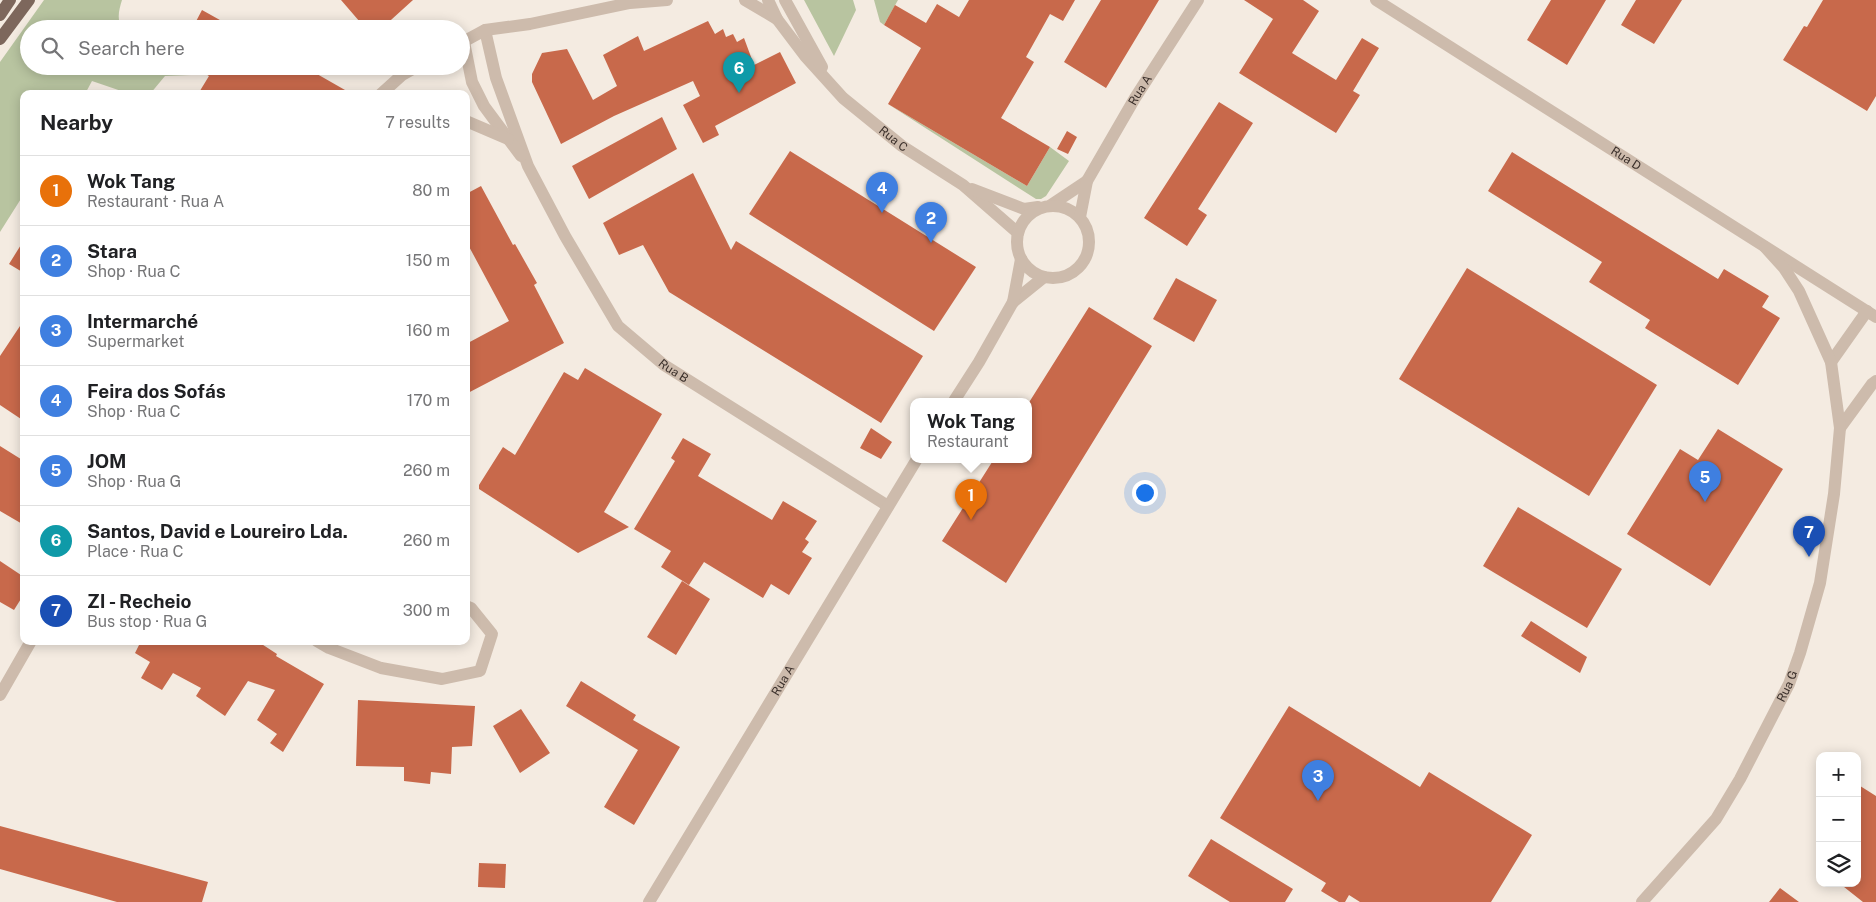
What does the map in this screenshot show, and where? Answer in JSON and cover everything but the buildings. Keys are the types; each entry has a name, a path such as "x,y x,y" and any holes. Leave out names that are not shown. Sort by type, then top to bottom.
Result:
{"main road":[{"path":"0,15 10,0"},
{"path":"0,39 29,0"}],"street":[{"path":"470,38 485,30 530,24 632,2 667,0"},
{"path":"745,0 777,19"},
{"name":"Rua C","path":"768,0 777,19 805,56 843,98 902,146 963,185 1018,233"},
{"name":"Rua C","path":"785,0 830,83"},
{"name":"Rua A","path":"1080,217 1086,181 1135,98 1198,0"},
{"name":"Rua D","path":"1376,0 1872,314"},
{"name":"Rua B","path":"485,30 496,78 528,166 565,236 618,326 664,365 888,506"},
{"name":"Rua B","path":"470,73 472,82 484,106 528,166"},
{"path":"385,90 402,75"},
{"path":"470,123 508,139"},
{"name":"Rua A","path":"1047,206 1086,181"},
{"name":"Rua C","path":"963,185 1024,209 1047,206"},
{"path":"1047,206 1062,206 1072,210 1080,217 1087,226 1090,238 1089,250 1085,261 1076,270 1066,276 1055,278 1044,277 1027,267 1018,251 1018,233 1026,217 1047,206"},
{"name":"Rua G","path":"1642,902 1716,819 1740,779 1789,684 1820,583 1834,494 1840,428 1831,362 1799,291 1784,268 1765,247"},
{"path":"956,398 1013,302 1021,259"},
{"path":"1013,302 1044,277"},
{"path":"1831,362 1872,314"},
{"path":"1840,428 1876,381"},
{"name":"Rua A","path":"649,902 915,463"},
{"path":"324,645 381,668 442,679 480,671 492,634 470,608"},
{"path":"0,695 29,645"}],"green space":[{"path":"44,0 122,0 119,20 30,20"},
{"path":"804,0 853,0 856,10 834,56"},
{"path":"874,0 898,0 884,25 880,22"},
{"path":"20,34 20,75 191,75 165,76 153,90 118,90 92,81 87,90 20,90 20,200 0,232 0,62"},
{"path":"888,104 1027,186 1050,147 1069,161 1046,196 1036,199"}],"place":[{"name":"Santos, David e Loureiro Lda.","path":"739,93"},
{"name":"Feira dos Sofás","path":"882,213"},
{"name":"Stara","path":"931,243"},
{"name":"JOM","path":"1705,502"},
{"name":"Wok Tang","path":"971,520"},
{"name":"ZI - Recheio","path":"1809,557"},
{"name":"Intermarché","path":"1318,801"}]}
